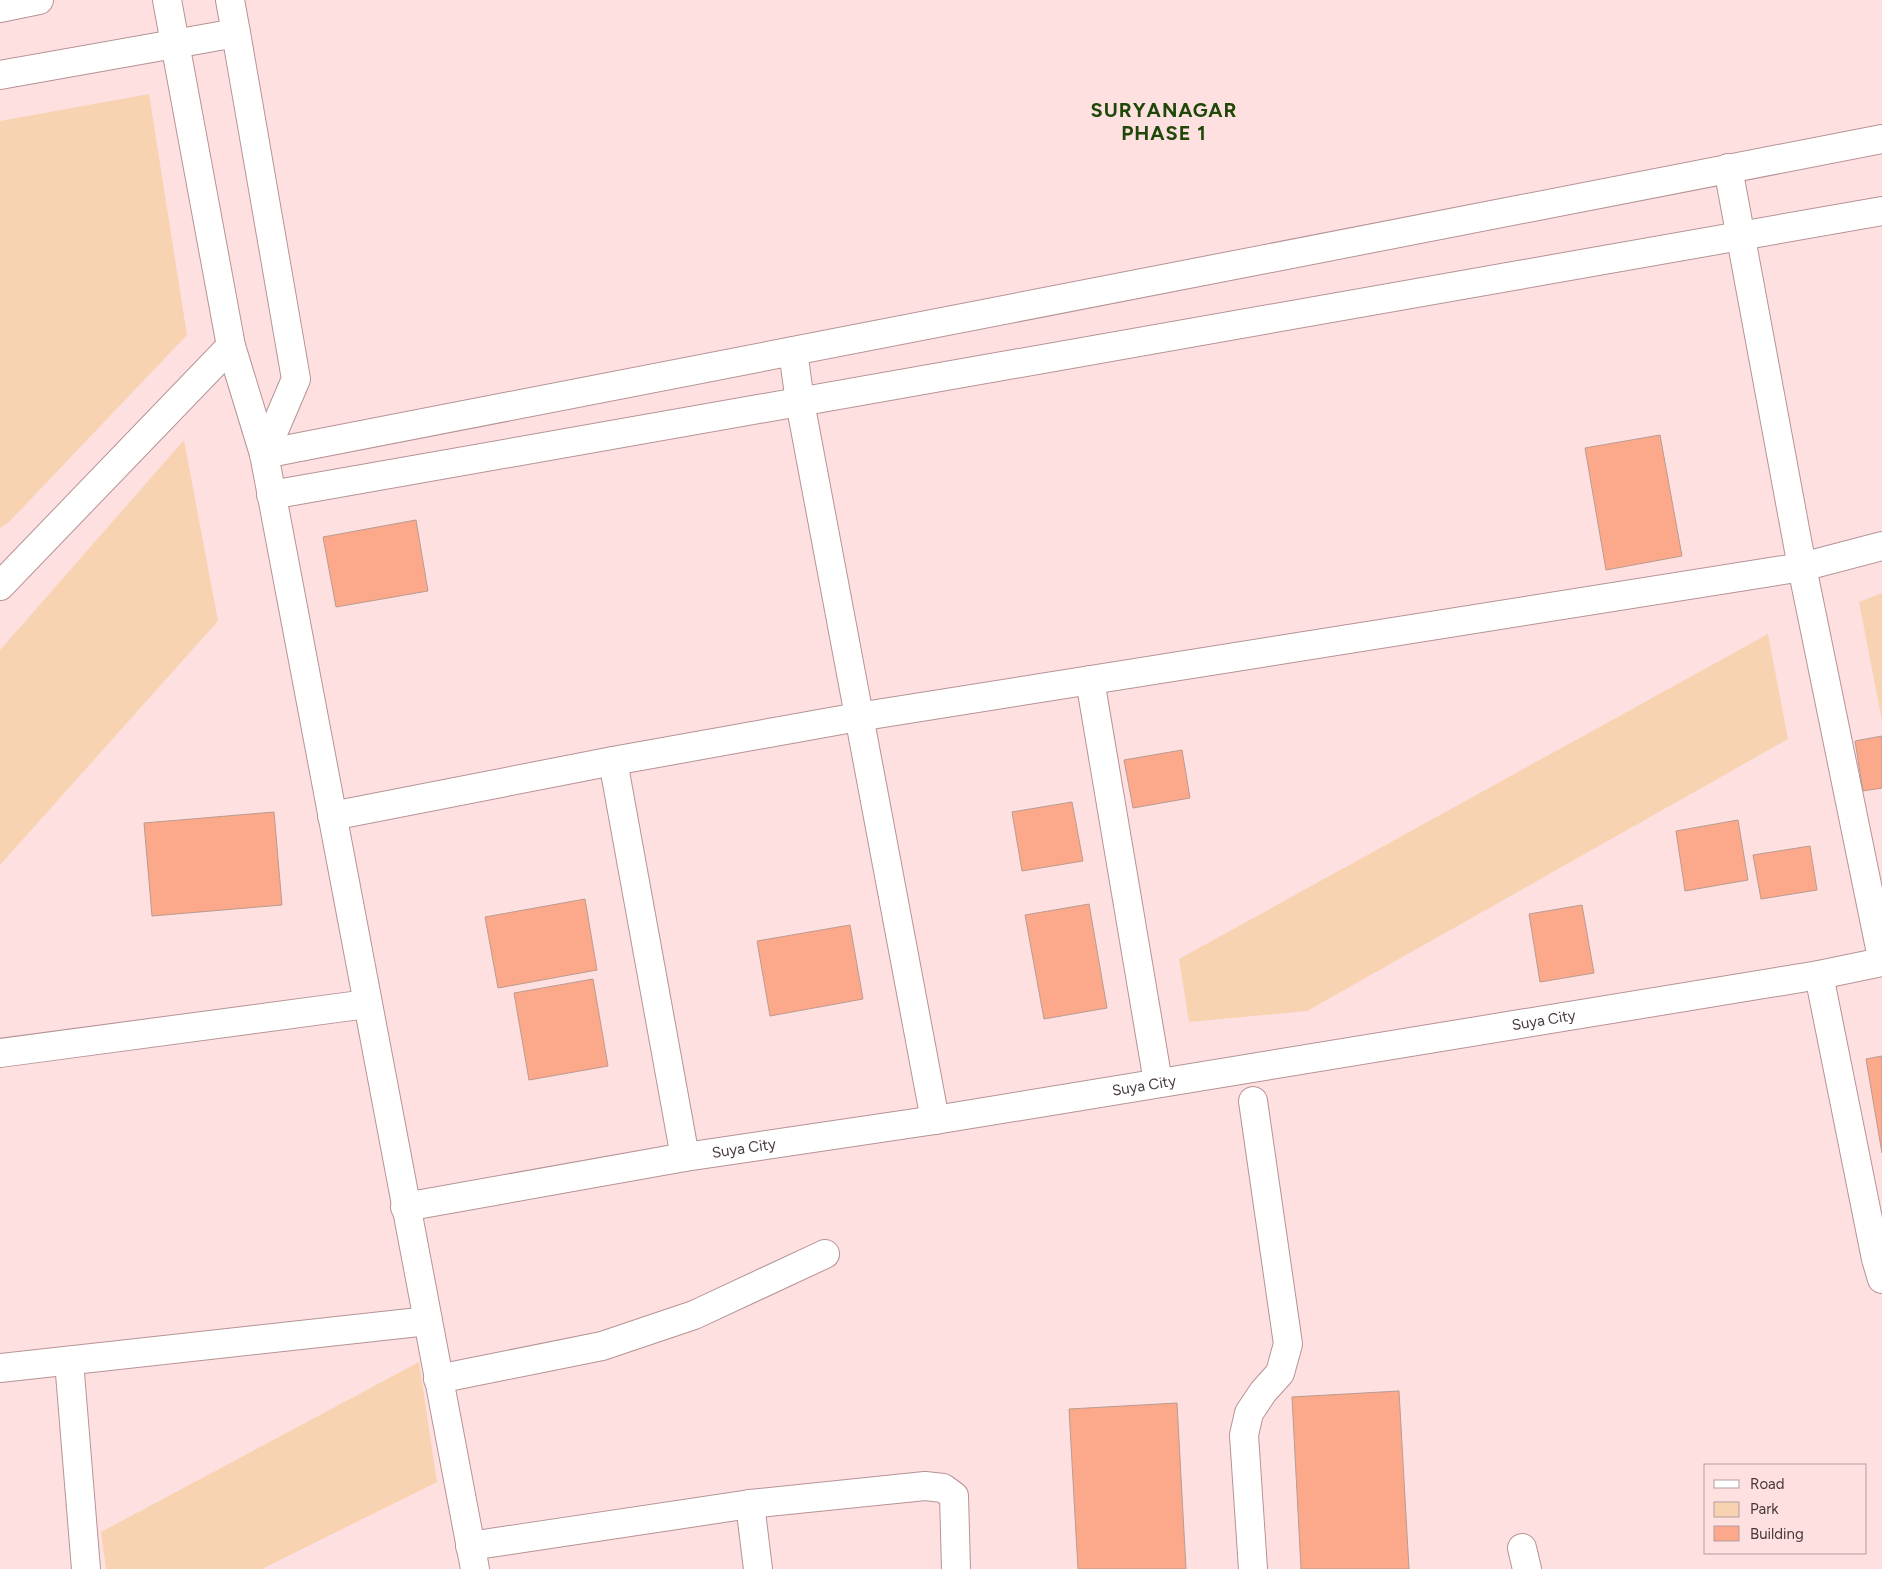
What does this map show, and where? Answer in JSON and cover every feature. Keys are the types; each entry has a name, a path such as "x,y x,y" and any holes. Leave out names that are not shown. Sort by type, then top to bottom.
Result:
{"street":[{"path":"0,8 39,0"},
{"path":"167,0 231,346 264,454 472,1558 750,1504 925,1486 942,1488 954,1496 956,1569"},
{"path":"230,0 296,379 264,454"},
{"path":"0,75 236,32"},
{"path":"264,454 1728,168 1882,140"},
{"path":"1728,168 1802,567 1882,960"},
{"path":"271,495 1882,211"},
{"path":"0,586 231,346"},
{"path":"794,351 800,402 934,1120"},
{"path":"332,816 612,761 858,717 1802,567 1882,546"},
{"path":"1090,680 1158,1082"},
{"path":"612,761 685,1157"},
{"name":"Suya City","path":"406,1207 685,1157 934,1120 1819,975 1882,960"},
{"path":"1819,975 1880,1266"},
{"path":"0,1053 367,1004"},
{"path":"1253,1100 1288,1344 1280,1373 1263,1392 1249,1413 1244,1435 1253,1569"},
{"path":"438,1379 602,1346 694,1315 825,1254"},
{"path":"0,1368 428,1321"},
{"path":"69,1361 86,1569"},
{"path":"750,1504 758,1569"}],"green space":[{"path":"149,94 187,335 9,522 0,528 0,121"},
{"path":"184,440 218,621 0,865 0,650"},
{"path":"1882,593 1882,721 1859,602"},
{"path":"1768,634 1788,739 1307,1011 1189,1022 1179,959"},
{"path":"419,1362 437,1482 262,1569 106,1569 101,1532"}],"building":[{"path":"1660,435 1682,556 1606,570 1585,448"},
{"path":"416,520 428,591 336,607 323,537"},
{"path":"1882,736 1882,788 1863,791 1855,741"},
{"path":"1182,750 1190,798 1133,808 1124,760"},
{"path":"1072,802 1083,861 1022,871 1012,812"},
{"path":"274,812 282,905 152,916 144,823"},
{"path":"1738,820 1748,880 1685,891 1676,831"},
{"path":"1810,846 1817,890 1761,899 1753,855"},
{"path":"585,899 597,970 498,988 485,917"},
{"path":"1089,904 1107,1008 1044,1019 1025,915"},
{"path":"1582,905 1594,973 1540,982 1529,914"},
{"path":"850,925 863,999 770,1016 757,941"},
{"path":"593,979 608,1066 529,1080 514,993"},
{"path":"1882,1056 1882,1153 1866,1059"},
{"path":"1399,1391 1409,1569 1301,1569 1292,1397"},
{"path":"1177,1403 1186,1569 1078,1569 1069,1409"}],"district":[{"name":"SURYANAGAR PHASE 1","path":"1164,122"}]}
